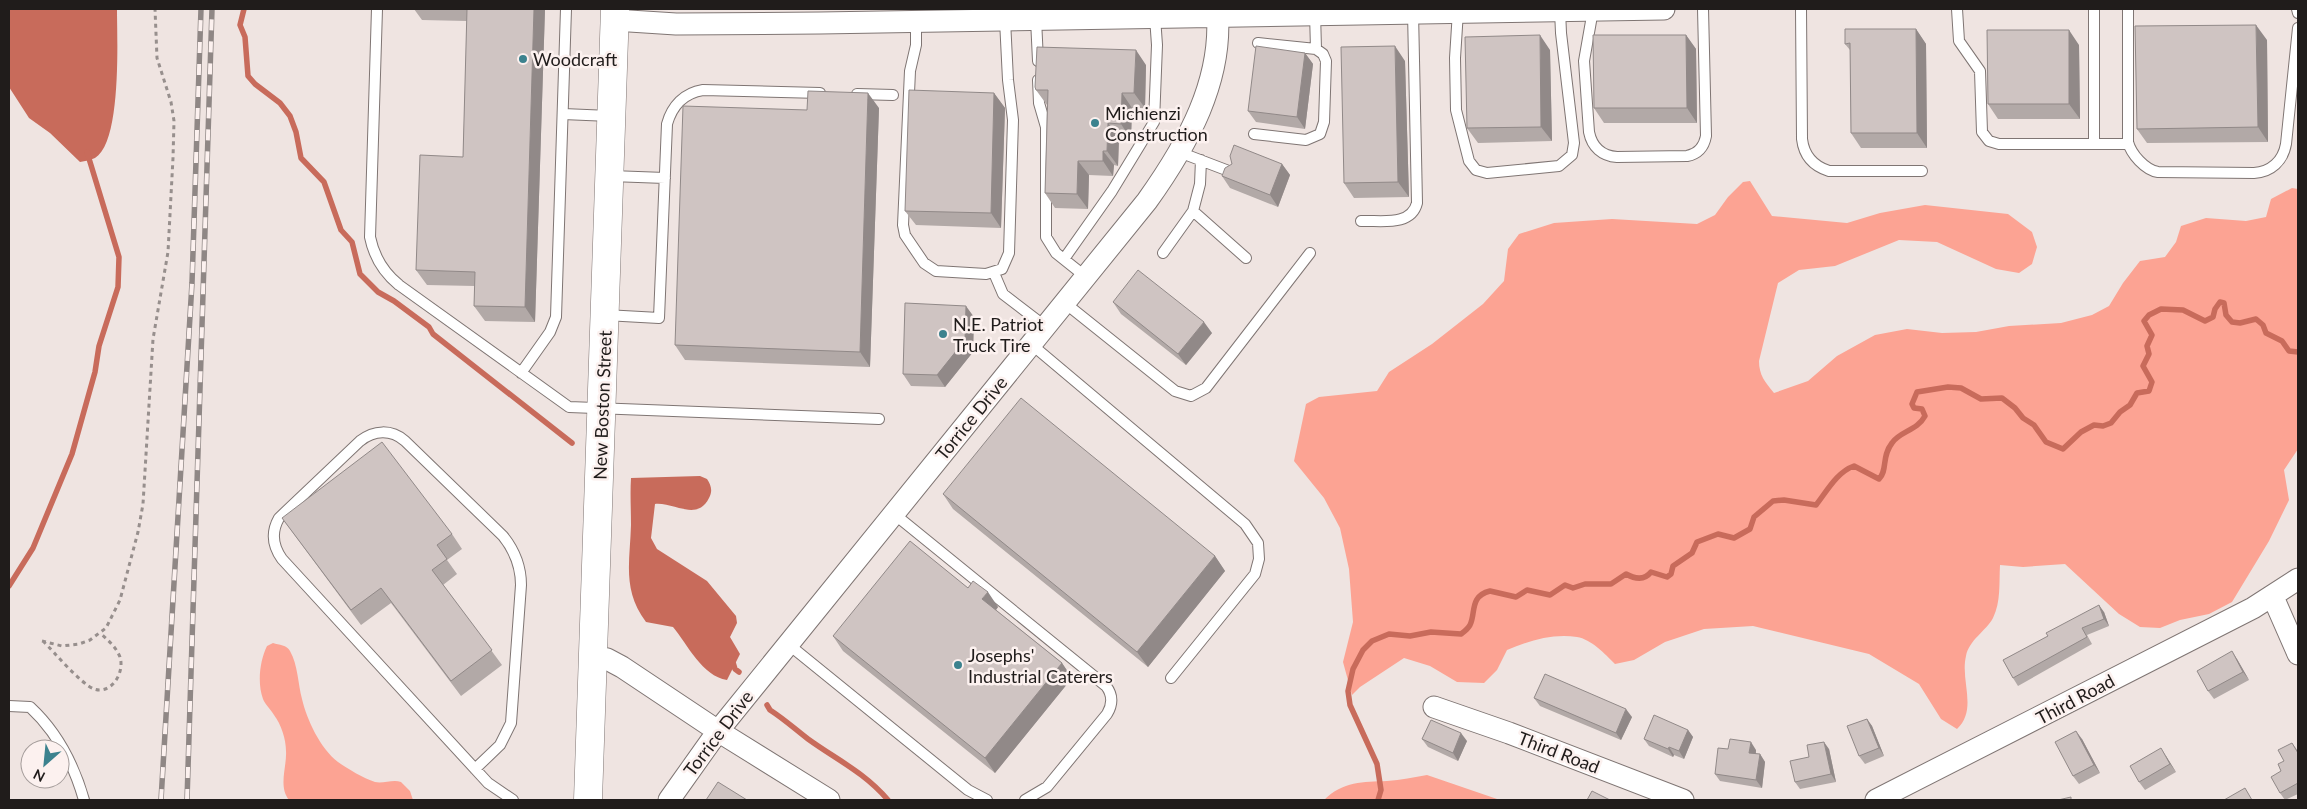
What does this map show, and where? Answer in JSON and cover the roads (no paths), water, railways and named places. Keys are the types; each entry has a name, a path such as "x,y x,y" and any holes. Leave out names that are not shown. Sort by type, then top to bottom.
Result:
{"main road":[{"name":"New Boston Street","path":"588,800 614,14"}],"street":[{"path":"614,14 676,24 820,16 1005,20 1155,17 1218,12 1315,13 1413,10 1664,9"},
{"name":"Torrice Drive","path":"669,800 718,731 1147,201 1180,152 1203,103 1212,72 1218,12"},
{"name":"Third Road","path":"1876,800 2273,597 2298,579"},
{"path":"2273,597 2298,654"},
{"path":"593,657 615,662 818,797"},
{"name":"Third Road","path":"1434,707 1509,733 1683,800"}],"lane":[{"path":"377,9 370,226 372,248 383,269 399,286 567,406 602,409 880,419"},
{"path":"521,373 550,332 556,317 566,9"},
{"path":"1594,10 1583,68 1589,132 1594,147 1607,156 1617,157 1687,156 1700,150 1706,136 1703,9"},
{"path":"1801,9 1802,139 1808,157 1817,166 1829,171 1922,171"},
{"path":"1957,9 1959,41 1980,71 1980,125 1986,138 2000,144 2128,144"},
{"path":"2094,9 2094,144"},
{"path":"2128,9 2128,144 2147,168 2158,172 2254,173 2272,168 2282,158 2286,144 2298,28"},
{"path":"2297,9 2298,13"},
{"path":"1361,220 1400,220 1412,214 1417,202 1413,10"},
{"path":"1458,11 1455,58 1456,110 1469,161 1476,170 1487,173 1558,166 1566,162 1572,155 1574,143 1560,10"},
{"path":"1315,13 1316,49"},
{"path":"902,17 916,46 910,71 903,225 905,236 924,263 932,270 941,272 994,273 1004,265 1009,253 1012,120 1005,20"},
{"path":"1064,260 1112,192 1154,122 1157,46 1155,17"},
{"path":"1036,19 1039,104 1046,130 1045,232 1050,246 1086,277"},
{"path":"1254,134 1306,140 1320,134 1324,122 1326,64 1323,54 1316,49 1258,43"},
{"path":"605,315 659,318 668,119 676,105 688,95 708,90 894,95"},
{"path":"563,114 611,116"},
{"path":"1180,152 1234,173"},
{"path":"1163,253 1193,211 1200,184 1201,160"},
{"path":"609,176 665,178"},
{"path":"1193,211 1246,258"},
{"path":"1065,303 1175,391 1191,396 1206,388 1310,253"},
{"path":"994,273 1003,294 1046,327"},
{"path":"1031,344 1245,524 1255,536 1259,551 1255,574 1171,678"},
{"path":"475,769 500,744 510,723 521,585 520,567 514,550 502,536 405,441 389,433 370,434 360,441 279,518 274,529 275,548 282,558 475,769 496,790 513,800"},
{"path":"893,514 1106,686 1110,693 1111,704 1107,714 1047,787 1025,800"},
{"path":"788,644 968,790 987,800"},
{"path":"9,706 30,707 46,722 76,773 84,800"}],"waterway":[{"path":"244,9 240,25 245,37 248,76 255,84 280,103 290,116 296,132 301,158 324,182 341,230 352,242 360,274 378,292 394,301 429,327 433,334 572,443"},
{"path":"9,586 33,548 72,454 95,372 99,346 118,287 119,257 87,152"},
{"path":"1378,800 1381,790 1377,764 1350,705 1348,691 1353,669 1363,650 1372,641 1389,634 1410,636 1431,632 1461,634 1472,621 1476,601 1483,593 1490,591 1516,597 1527,590 1550,595 1565,585 1573,588 1585,584 1611,584 1626,574 1642,578 1651,572 1667,577 1671,574 1673,566 1692,553 1697,542 1718,534 1734,538 1750,529 1754,517 1773,501 1784,500 1816,505 1837,477 1854,466 1879,479 1892,443 1899,436 1918,425 1925,416 1922,409 1914,408 1912,404 1917,392 1948,387 1961,388 1981,399 2002,398 2015,408 2023,418 2034,425 2046,442 2063,449 2081,432 2094,425 2103,426 2111,423 2120,412 2130,405 2137,393 2149,391 2152,382 2143,366 2149,354 2147,346 2152,335 2144,321 2149,315 2161,309 2183,310 2205,321 2213,317 2215,309 2220,302 2224,303 2226,315 2232,322 2240,323 2256,319 2263,325 2266,333 2282,341 2289,351 2298,352"},
{"path":"732,659 735,669 739,672"},
{"path":"767,705 770,710 808,739 860,774 888,800"}],"railway":[{"path":"161,800 192,283 201,9"},
{"path":"187,800 212,9"}],"place":[{"name":"Woodcraft","path":"523,59"},
{"name":"Michienzi Construction","path":"1095,123"},
{"name":"N.E. Patriot Truck Tire","path":"943,334"},
{"name":"Josephs' Industrial Caterers","path":"958,665"}]}
